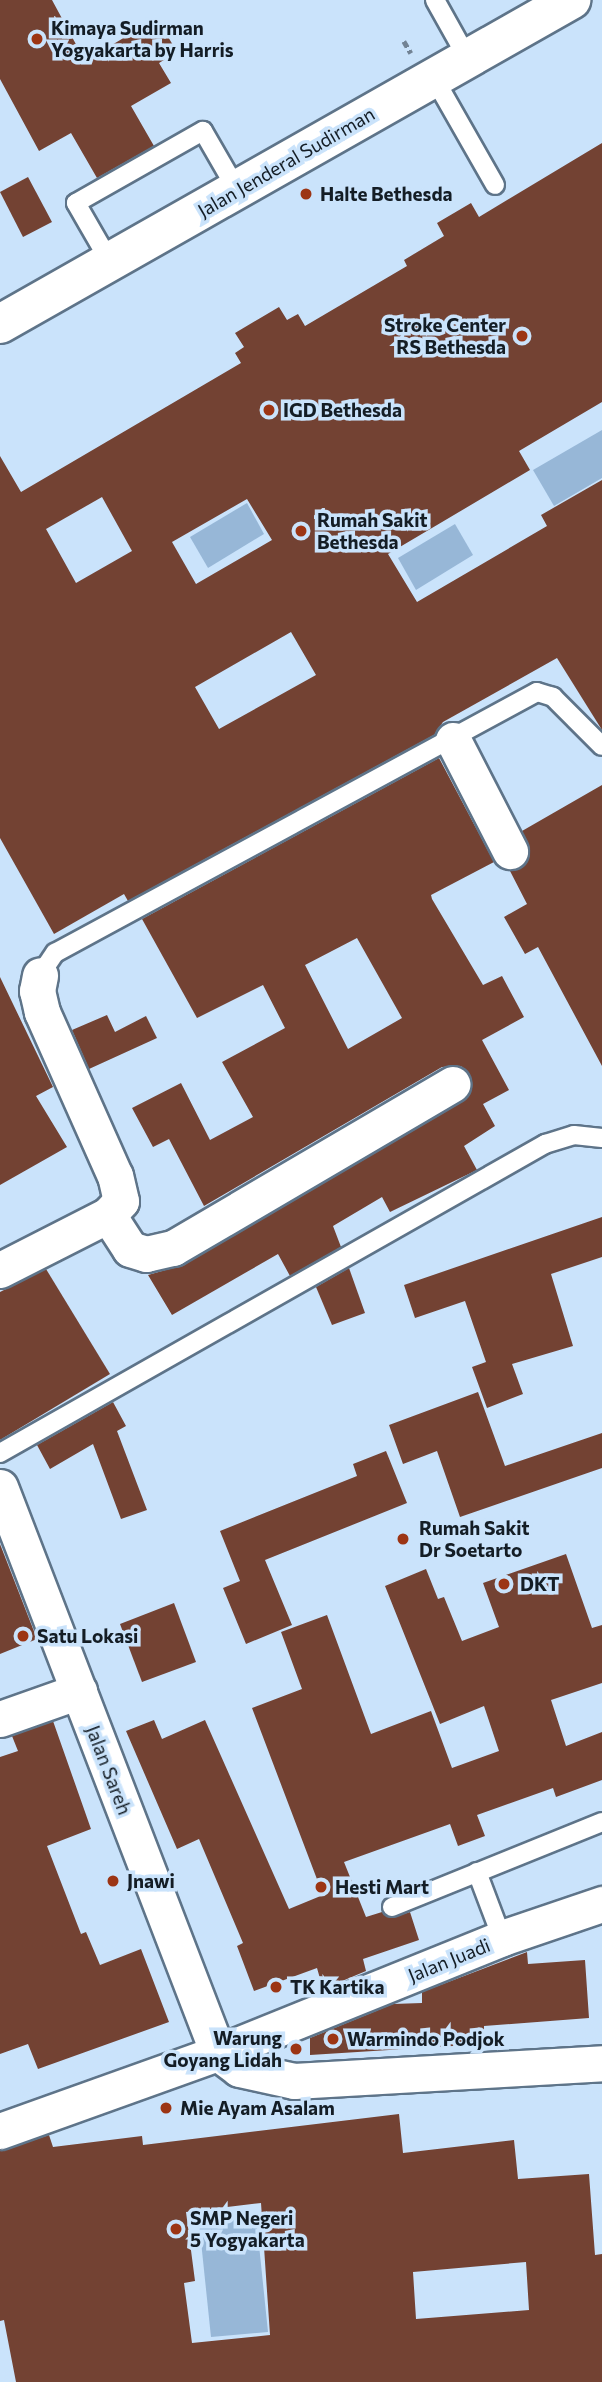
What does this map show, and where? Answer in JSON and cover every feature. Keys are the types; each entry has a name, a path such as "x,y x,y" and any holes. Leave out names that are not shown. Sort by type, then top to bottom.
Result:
{"main road":[{"name":"Jalan Jenderal Sudirman","path":"0,324 468,59 557,3"}],"street":[{"path":"453,740 510,851"},
{"path":"0,1270 108,1215 121,1201 115,1176 42,1012 37,991 40,975"},
{"path":"108,1215 130,1249 146,1254 173,1248 452,1084"},
{"name":"Jalan Sareh","path":"0,1487 218,2053"},
{"path":"0,1719 79,1690"},
{"name":"Jalan Juadi","path":"0,2131 218,2053 502,1938 601,1902"},
{"path":"218,2053 250,2073 294,2081 602,2063"}],"lane":[{"path":"435,0 468,59"},
{"path":"433,78 495,185"},
{"path":"110,262 76,203 169,150 203,131 237,190"},
{"path":"40,975 55,953 453,740 537,692 545,692 602,746"},
{"path":"0,1453 545,1144 574,1135 602,1138"},
{"path":"392,1907 602,1822"},
{"path":"477,1872 502,1938"}],"shaded area":[{"path":"602,430 602,478 554,506 533,470"},
{"path":"247,503 264,534 208,568 190,537"},
{"path":"455,524 473,555 416,590 398,558"},
{"path":"256,2216 268,2332 211,2337 199,2222"}],"building":[{"path":"0,0 52,0 85,61 157,18 177,52 159,63 171,83 131,106 154,146 97,178 71,133 39,151 0,79"},
{"name":"Rumah Sakit Bethesda","path":"602,143 602,402 519,451 530,470 388,554 417,602 547,526 541,515 602,480 602,730 557,658 443,722 434,735 128,901 124,894 54,934 0,838 0,456 21,492 241,363 235,353 244,347 235,333 279,307 287,320 298,314 305,326 407,266 404,260 444,236 437,223 471,203 479,217","holes":["102,497 132,551 76,583 46,529","247,499 272,540 196,584 172,542","291,632 316,675 219,729 195,687"]},
{"path":"28,177 52,222 23,237 0,192"},
{"path":"439,758 494,862 431,895 432,899 483,985 502,976 524,1017 482,1040 509,1090 483,1104 495,1126 464,1146 477,1170 390,1212 382,1197 333,1226 341,1247 290,1276 278,1254 172,1315 148,1275 183,1265 462,1101 472,1083 461,1066 442,1067 204,1206 169,1139 153,1147 132,1108 181,1083 210,1140 253,1117 222,1062 285,1028 263,985 197,1018 142,919","holes":["357,938 402,1018 348,1049 305,965"]},
{"path":"602,785 602,1066 538,947 525,954 504,917 527,904 510,871 526,862 530,853 522,831"},
{"path":"0,977 53,1087 36,1096 67,1147 0,1185"},
{"path":"107,1015 115,1032 146,1016 157,1038 89,1069 72,1030"},
{"path":"602,1217 602,1257 551,1274 573,1346 512,1364 523,1394 487,1408 472,1367 486,1362 465,1301 415,1318 404,1285"},
{"path":"349,1268 365,1313 332,1325 316,1287"},
{"path":"46,1269 110,1374 0,1440 0,1292"},
{"path":"478,1392 505,1466 602,1433 602,1468 460,1517 437,1451 403,1464 389,1425"},
{"path":"113,1402 126,1426 117,1431 147,1510 121,1519 93,1444 50,1469 37,1445"},
{"path":"386,1451 407,1503 265,1560 292,1625 246,1644 223,1588 240,1581 220,1531 357,1476 353,1464"},
{"path":"0,1544 37,1639 0,1654"},
{"path":"566,1554 592,1628 602,1625 602,1683 551,1700 566,1746 602,1732 602,1780 556,1797 553,1788 477,1815 485,1836 458,1846 450,1824 344,1862 366,1917 382,1912 391,1918 410,1912 419,1940 363,1959 366,1971 323,1989 317,1968 254,1991 237,1946 243,1943 199,1839 177,1849 126,1731 154,1720 162,1739 205,1720 289,1909 323,1895 252,1708 302,1689 281,1632 327,1615 371,1734 431,1711 452,1768 499,1751 484,1706 440,1724 385,1586 426,1569 438,1599 444,1597 462,1641 499,1627 483,1583"},
{"path":"174,1603 196,1662 142,1682 120,1624"},
{"path":"53,1721 91,1829 47,1846 81,1934 86,1932 100,1965 141,1949 169,2022 38,2069 28,2044 0,2054 0,1757 18,1751 12,1736"},
{"path":"527,1952 528,1964 585,1960 589,2018 484,2026 484,2044 310,2055 310,2038 393,2004 422,2003 422,1992"},
{"path":"399,2114 403,2153 514,2140 518,2179 589,2174 595,2255 602,2254 602,2382 16,2382 4,2320 0,2321 0,2151 49,2135 53,2147 142,2136 143,2145","holes":["261,2203 270,2335 192,2343 184,2283 195,2281 186,2212","526,2262 529,2310 416,2319 413,2272"]}],"place":[{"name":"Kimaya Sudirman Yogyakarta by Harris","path":"37,39"},
{"name":"Halte Bethesda","path":"306,194"},
{"name":"Stroke Center RS Bethesda","path":"522,336"},
{"name":"IGD Bethesda","path":"269,410"},
{"name":"Rumah Sakit Bethesda","path":"301,531"},
{"name":"Rumah Sakit Dr Soetarto","path":"403,1539"},
{"name":"DKT","path":"504,1584"},
{"name":"Satu Lokasi","path":"23,1636"},
{"name":"Jnawi","path":"113,1881"},
{"name":"Hesti Mart","path":"321,1887"},
{"name":"TK Kartika","path":"276,1987"},
{"name":"Warmindo Podjok","path":"333,2039"},
{"name":"Warung Goyang Lidah","path":"296,2049"},
{"name":"Mie Ayam Asalam","path":"166,2108"},
{"name":"SMP Negeri 5 Yogyakarta","path":"176,2229"}]}
